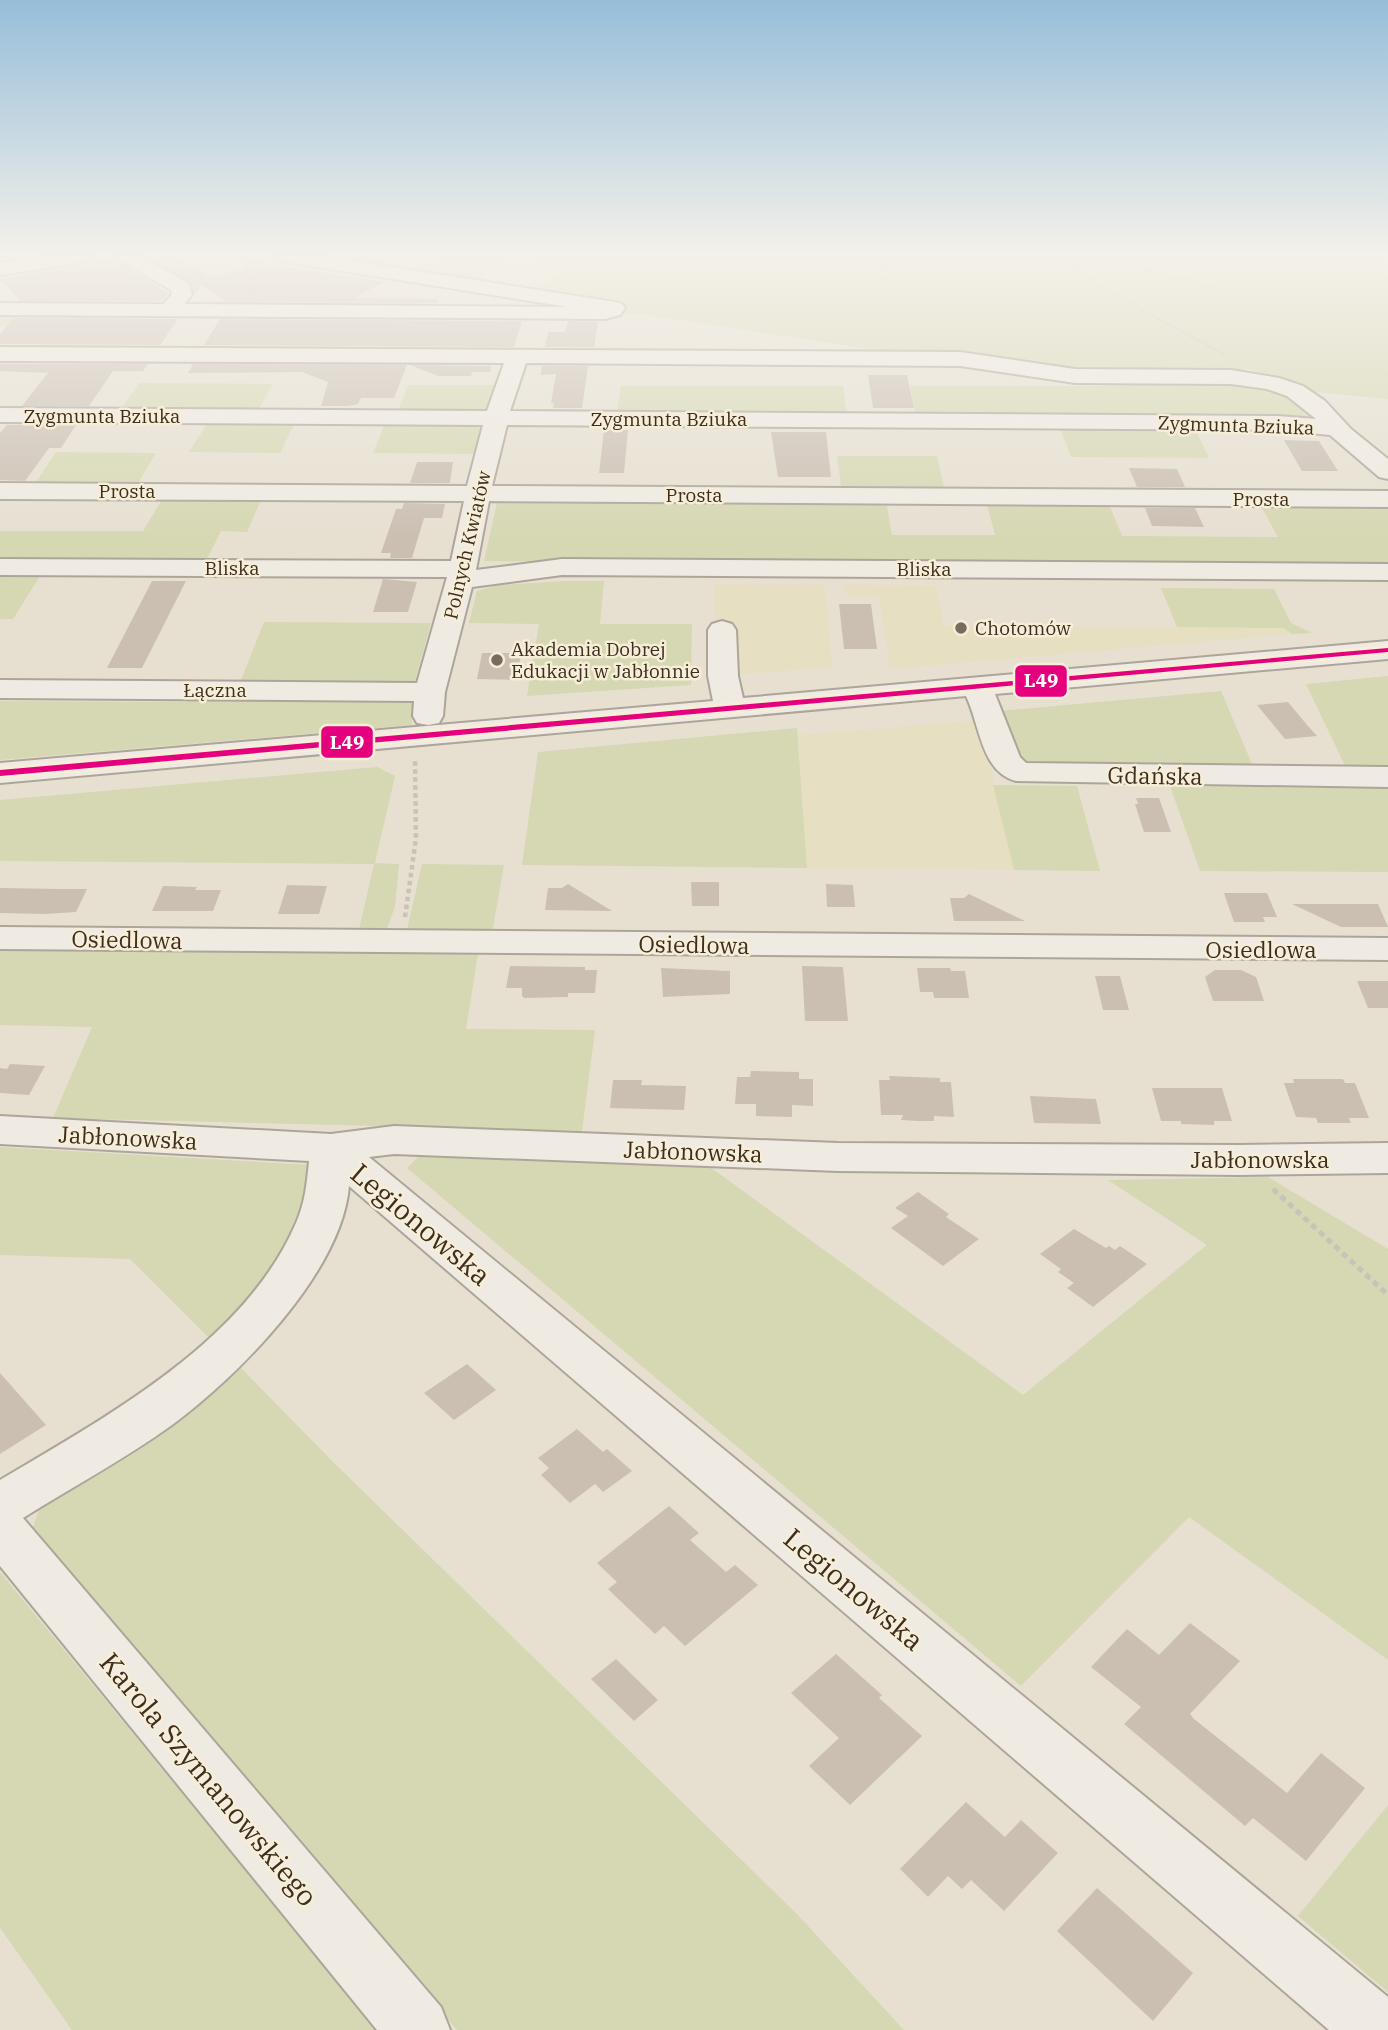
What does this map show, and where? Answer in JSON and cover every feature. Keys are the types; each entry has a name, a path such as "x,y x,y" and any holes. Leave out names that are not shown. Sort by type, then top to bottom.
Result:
{"street":[{"path":"0,354 960,359 1075,376 1220,376 1264,381 1295,391 1317,406 1337,428 1388,472"},
{"name":"Polnych Kwiatów","path":"419,743 462,575 478,493 497,417 517,356"},
{"name":"Zygmunta Bziuka","path":"0,415 1278,423 1337,428"},
{"name":"Prosta","path":"0,491 1388,499"},
{"name":"Bliska","path":"0,567 462,575 562,568 1388,572"},
{"path":"722,630 728,698"},
{"path":"728,698 977,687 1388,650"},
{"path":"0,772 419,743 728,698 1020,660 1032,681"},
{"name":"Gdańska","path":"977,687 989,712 1005,761 1016,771 1388,777"},
{"name":"Łączna","path":"0,689 430,692"},
{"name":"Osiedlowa","path":"0,938 1388,949"},
{"name":"Jabłonowska","path":"0,1130 331,1148 394,1140 838,1157 1240,1160 1388,1158"},
{"path":"0,1506 155,1411 223,1353 270,1304 302,1258 319,1221 327,1193 331,1148"},
{"name":"Legionowska","path":"331,1148 1378,2030"},
{"name":"Karola Szymanowskiego","path":"0,1528 418,2030"}],"path":[{"path":"1218,351 1250,368 1264,381"},
{"path":"398,942 413,881 417,838 419,743"},
{"path":"1240,1160 1288,1200 1388,1295"}],"shaded area":[{"path":"715,584 825,585 832,667 734,675 715,625"},
{"path":"844,585 936,586 944,626 1284,628 1292,634 890,669 879,595 845,595"},
{"path":"980,720 1014,870 807,868 798,735"}],"green space":[{"path":"875,351 1388,351 1388,399 1304,391 1248,369 1240,375 1129,375 872,355"},
{"path":"1220,378 1279,389 1317,418 916,416 910,386 1111,386 1078,380"},
{"path":"140,383 273,384 257,412 119,411"},
{"path":"408,385 494,385 487,410 474,413 397,413"},
{"path":"621,386 843,386 847,416 616,414"},
{"path":"208,422 295,423 280,453 189,452"},
{"path":"385,423 471,423 481,426 474,454 373,453"},
{"path":"1059,426 1194,427 1209,458 1071,457"},
{"path":"56,452 156,453 138,483 36,482"},
{"path":"837,456 937,456 944,487 841,486"},
{"path":"164,496 263,496 247,532 221,531 207,559 0,564 0,531 143,531"},
{"path":"498,498 886,500 892,535 995,535 986,501 1108,502 1122,536 1278,537 1259,503 1388,503 1388,566 484,561"},
{"path":"0,571 43,571 13,619 0,619"},
{"path":"604,581 600,624 692,624 691,685 527,696 539,624 469,623 477,591 499,585"},
{"path":"1161,588 1274,589 1291,623 1312,633 1292,634 1284,628 1177,627"},
{"path":"264,622 431,623 415,681 405,686 239,685"},
{"path":"1388,676 1388,770 1347,770 1306,684"},
{"path":"1221,691 1254,769 1030,765 1020,762 998,711"},
{"path":"188,697 412,698 412,725 0,760 0,701 186,702"},
{"path":"797,728 807,868 522,865 538,752"},
{"path":"377,767 395,776 375,863 399,864 395,907 385,934 358,934 374,864 0,861 0,800"},
{"path":"993,785 1077,786 1100,871 1014,870"},
{"path":"1170,786 1388,788 1388,872 1200,871"},
{"path":"422,864 504,865 492,933 406,934"},
{"path":"0,945 479,948 466,1029 595,1030 582,1131 53,1118 92,1027 0,1025"},
{"path":"0,1147 312,1165 298,1218 283,1255 262,1287 215,1344 130,1259 0,1255"},
{"path":"418,1157 706,1164 1023,1395 1207,1245 1108,1180 1268,1177 1388,1249 1388,1660 1189,1517 1021,1686 407,1168"},
{"path":"239,1366 333,1462 796,1913 904,2030 457,2030 32,1530 40,1506 194,1409"},
{"path":"0,1572 377,2030 72,2030 0,1928"},
{"path":"1388,1805 1388,1992 1298,1916"}],"building":[{"path":"0,364 148,364 143,371 113,371 89,406 22,406 48,373 0,371"},
{"path":"193,364 407,365 394,398 361,398 358,404 348,406 321,406 328,382 302,372 188,373"},
{"path":"410,365 491,366 490,372 472,372 471,376 438,376"},
{"path":"542,366 588,366 582,408 553,408 554,403 551,403 556,374 541,375"},
{"path":"868,375 907,375 914,408 873,408"},
{"path":"7,425 76,425 61,448 49,448 25,481 0,480 0,433"},
{"path":"604,430 628,430 624,473 599,473"},
{"path":"771,432 826,432 831,477 778,477"},
{"path":"1284,440 1319,441 1338,471 1302,471"},
{"path":"417,462 453,462 450,483 410,483"},
{"path":"1129,468 1177,469 1185,487 1137,487"},
{"path":"404,503 445,504 442,518 424,518 412,558 390,558 391,553 381,553 396,509 402,509"},
{"path":"1145,508 1195,508 1204,527 1152,526"},
{"path":"383,579 417,582 408,612 373,612"},
{"path":"152,581 186,581 142,668 107,668"},
{"path":"839,604 871,604 877,649 844,649"},
{"path":"482,653 521,653 517,680 477,679"},
{"path":"1288,702 1317,736 1285,739 1257,705"},
{"path":"1136,798 1159,798 1171,832 1144,832 1135,804 1138,804"},
{"path":"691,882 719,882 719,906 692,906"},
{"path":"568,884 612,911 545,910 548,888 562,888"},
{"path":"826,884 853,885 855,907 827,907"},
{"path":"287,885 327,886 319,914 278,914"},
{"path":"163,886 221,890 213,911 152,911"},
{"path":"0,888 87,889 76,912 45,914 0,913"},
{"path":"1224,893 1267,893 1277,917 1263,917 1265,922 1234,922"},
{"path":"969,894 1025,921 954,921 950,898 964,898"},
{"path":"1292,904 1378,904 1388,927 1341,927"},
{"path":"510,966 585,967 585,970 597,970 595,993 524,998 522,988 506,988"},
{"path":"802,966 843,967 848,1021 805,1021"},
{"path":"661,968 730,971 730,994 663,997"},
{"path":"917,968 965,971 969,998 934,998 933,992 920,992"},
{"path":"1215,970 1241,970 1256,977 1264,1001 1213,1001 1205,977"},
{"path":"1095,976 1120,976 1129,1010 1103,1010"},
{"path":"1357,981 1388,981 1388,1008 1368,1008"},
{"path":"10,1064 45,1066 29,1095 0,1093 0,1068 7,1069"},
{"path":"751,1071 799,1072 799,1079 813,1079 813,1106 792,1105 792,1117 756,1116 756,1104 735,1104 737,1077 750,1077"},
{"path":"889,1076 940,1078 940,1082 951,1082 954,1117 934,1116 934,1121 918,1121 901,1120 903,1115 881,1115 879,1080 890,1080"},
{"path":"1293,1079 1343,1079 1345,1083 1355,1083 1369,1118 1349,1118 1351,1123 1318,1123 1316,1118 1296,1117 1284,1083 1294,1083"},
{"path":"613,1080 642,1080 641,1085 686,1086 684,1110 610,1108"},
{"path":"1152,1088 1222,1088 1232,1121 1214,1121 1214,1125 1161,1121"},
{"path":"1030,1096 1096,1099 1101,1124 1034,1123"},
{"path":"918,1192 949,1214 946,1217 979,1239 943,1266 891,1228 908,1216 895,1208"},
{"path":"1074,1229 1106,1248 1109,1246 1115,1250 1120,1246 1147,1264 1093,1307 1067,1288 1074,1283 1058,1272 1061,1269 1040,1254"},
{"path":"467,1364 496,1390 454,1420 424,1393"},
{"path":"0,1373 46,1425 0,1454"},
{"path":"577,1429 603,1452 607,1449 632,1471 603,1492 595,1484 570,1503 541,1475 549,1468 538,1458"},
{"path":"669,1506 699,1533 690,1540 726,1572 735,1565 758,1585 685,1646 664,1626 655,1634 608,1589 617,1582 597,1563"},
{"path":"1190,1623 1240,1661 1190,1714 1194,1719 1287,1793 1321,1753 1365,1788 1306,1861 1253,1818 1245,1826 1124,1724 1141,1707 1091,1667 1127,1629 1159,1655"},
{"path":"836,1654 882,1695 879,1698 922,1736 850,1805 809,1766 839,1738 791,1693"},
{"path":"616,1659 658,1700 634,1721 591,1679"},
{"path":"966,1802 1005,1837 1021,1820 1058,1853 1004,1911 971,1880 962,1889 948,1876 928,1897 900,1869"},
{"path":"1097,1888 1193,1973 1153,2021 1057,1931"}],"transit line":[{"name":"L49","path":"0,773 1388,650"}],"place":[{"name":"Chotomów","path":"961,628"},
{"name":"Akademia Dobrej Edukacji w Jabłonnie","path":"497,660"}]}
